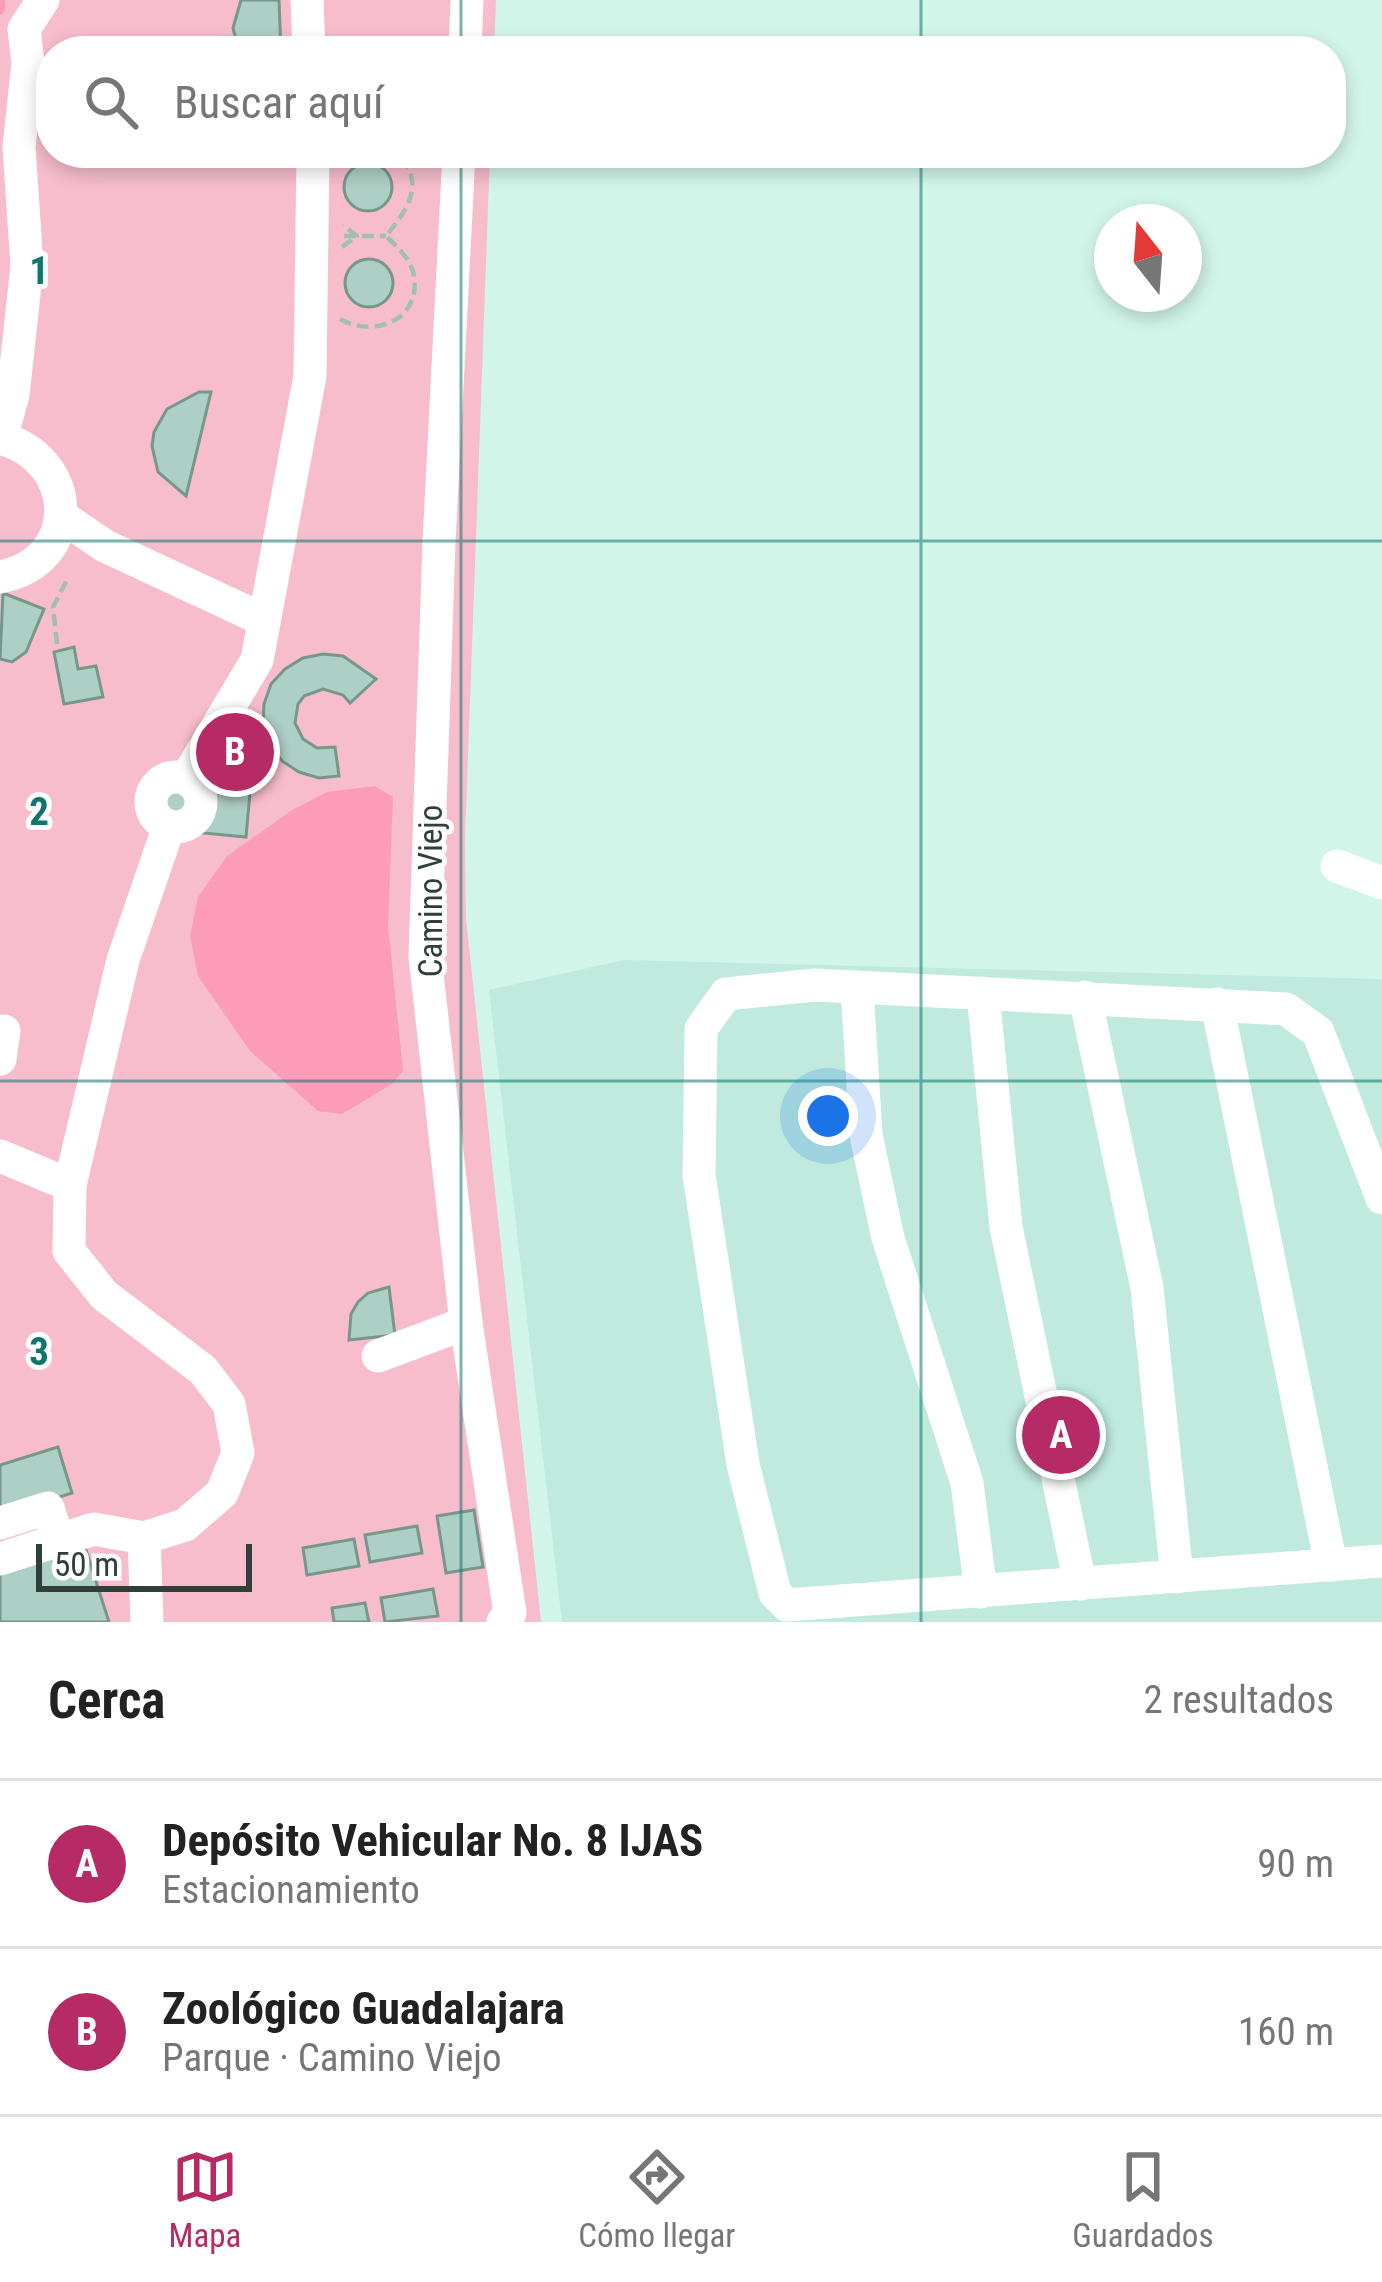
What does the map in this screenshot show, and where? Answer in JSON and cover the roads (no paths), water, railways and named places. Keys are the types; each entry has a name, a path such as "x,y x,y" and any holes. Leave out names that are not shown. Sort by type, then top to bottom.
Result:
{"street":[{"path":"13,573 44,555 61,516 53,474 40,457 22,444 0,438 13,395 27,266 9,148 28,63 24,29 43,0"},
{"path":"307,0 308,36"},
{"path":"466,36 467,0"},
{"path":"0,1558 94,1529 144,1538 185,1525 222,1493 238,1453 229,1404 202,1370 104,1295 69,1251 70,1185 123,960 169,826 152,810 152,794 163,781 186,779 256,660 310,376 313,168"},
{"name":"Camino Viejo","path":"458,168 425,956 466,1323 511,1613 503,1622"},
{"path":"61,516 105,547 264,620"},
{"path":"13,573 105,547"},
{"path":"1337,866 1382,883"},
{"path":"1382,1198 1318,1032 1286,1009 815,986 726,994 701,1029 700,1175 743,1464 775,1593 787,1605 1382,1561"},
{"path":"857,988 866,1135 888,1238 967,1483 982,1592"},
{"path":"983,993 1006,1227 1081,1584"},
{"path":"1085,998 1147,1288 1177,1577"},
{"path":"1217,1004 1331,1564"},
{"path":"0,1032 4,1031 0,1059"},
{"path":"0,1156 70,1185"},
{"path":"378,1356 466,1323"},
{"path":"0,1523 48,1508 58,1540"},
{"path":"144,1538 147,1622"}],"waterway":[{"path":"0,10 1,0"}],"place":[{"name":"Zoológico Guadalajara","path":"235,752"},
{"name":"Depósito Vehicular No. 8 IJAS","path":"1061,1435"}]}
